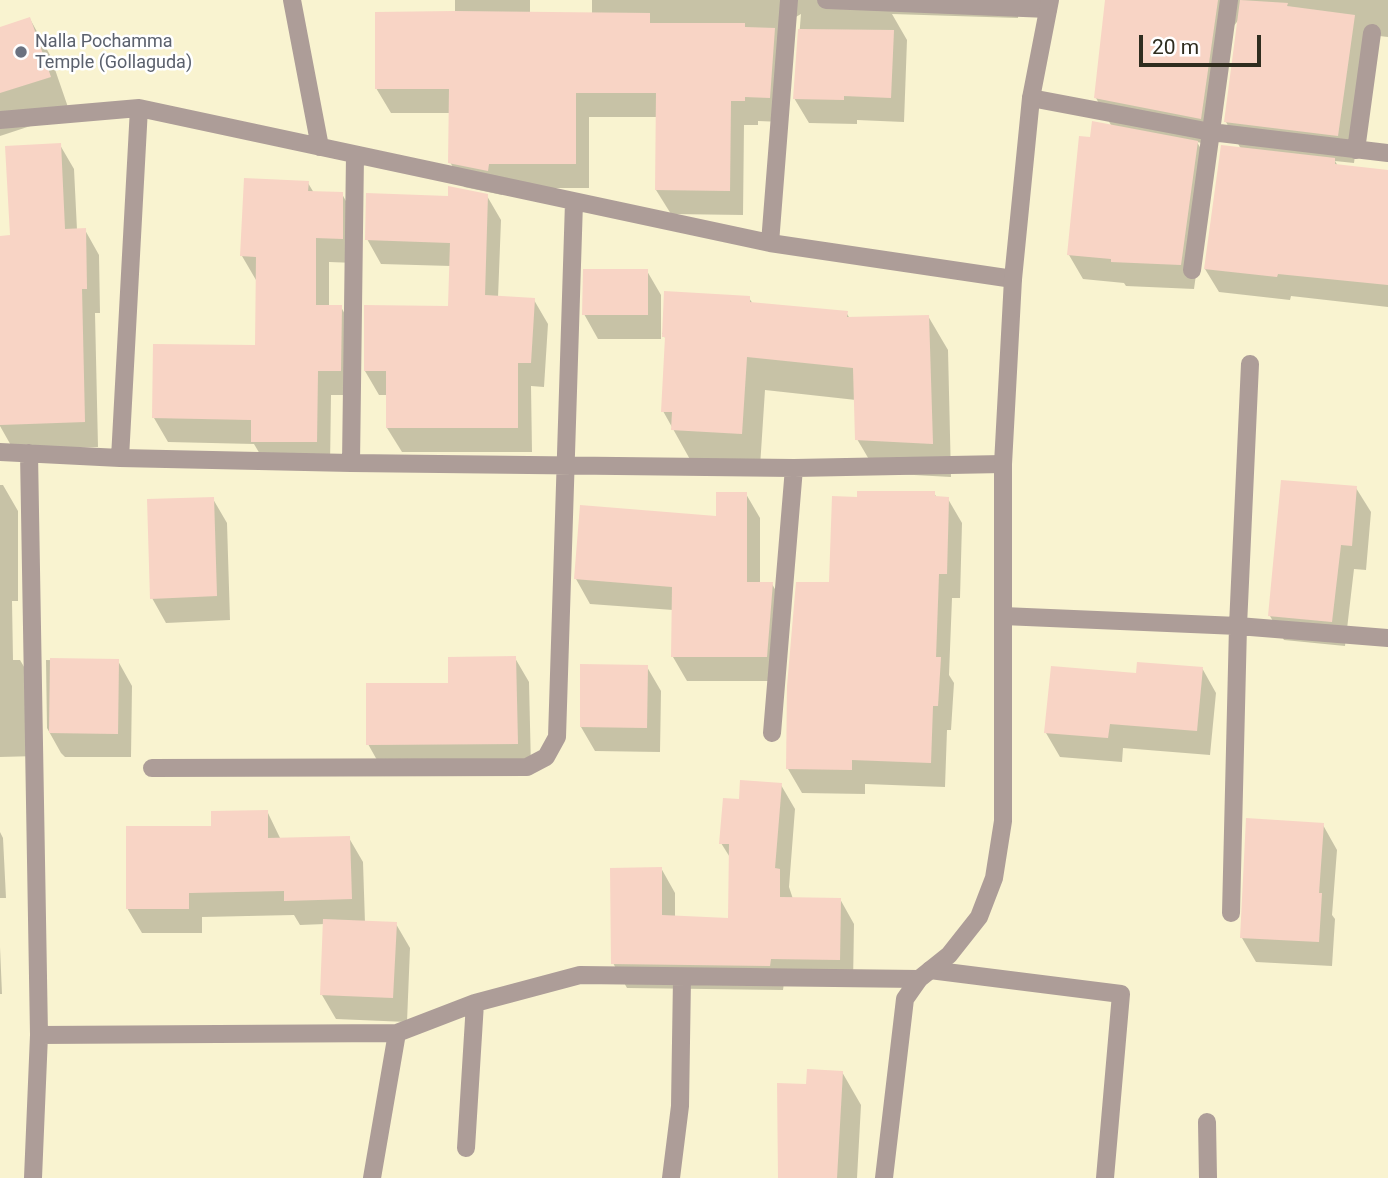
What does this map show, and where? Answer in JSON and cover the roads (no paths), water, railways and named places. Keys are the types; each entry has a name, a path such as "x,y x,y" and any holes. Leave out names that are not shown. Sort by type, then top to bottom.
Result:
{"street":[{"path":"292,0 320,147"},
{"path":"770,243 789,0"},
{"path":"826,0 1049,5 1031,98 1013,279 1003,464 1003,821 994,878 979,917 949,954 925,975 905,999 884,1178"},
{"path":"1192,270 1229,0"},
{"path":"1356,150 1372,33"},
{"path":"1031,98 1211,132 1388,153"},
{"path":"120,458 139,108"},
{"path":"0,120 139,108 770,243 1013,279"},
{"path":"351,463 355,155"},
{"path":"152,768 527,767 546,757 557,737 574,202"},
{"path":"1231,913 1238,626 1250,364"},
{"path":"0,452 120,458 351,463 794,468 1003,464"},
{"path":"29,453 39,1035 33,1178"},
{"path":"772,733 794,468"},
{"path":"1003,616 1238,626 1388,638"},
{"path":"39,1035 397,1033 475,1003 580,975 682,978 925,975 1121,994 1105,1178"},
{"path":"671,1178 680,1106 682,978"},
{"path":"466,1148 475,1003"},
{"path":"372,1178 397,1033"},
{"path":"1207,1122 1208,1178"}],"place":[{"name":"Nalla Pochamma Temple (Gollaguda)","path":"21,52"}]}
